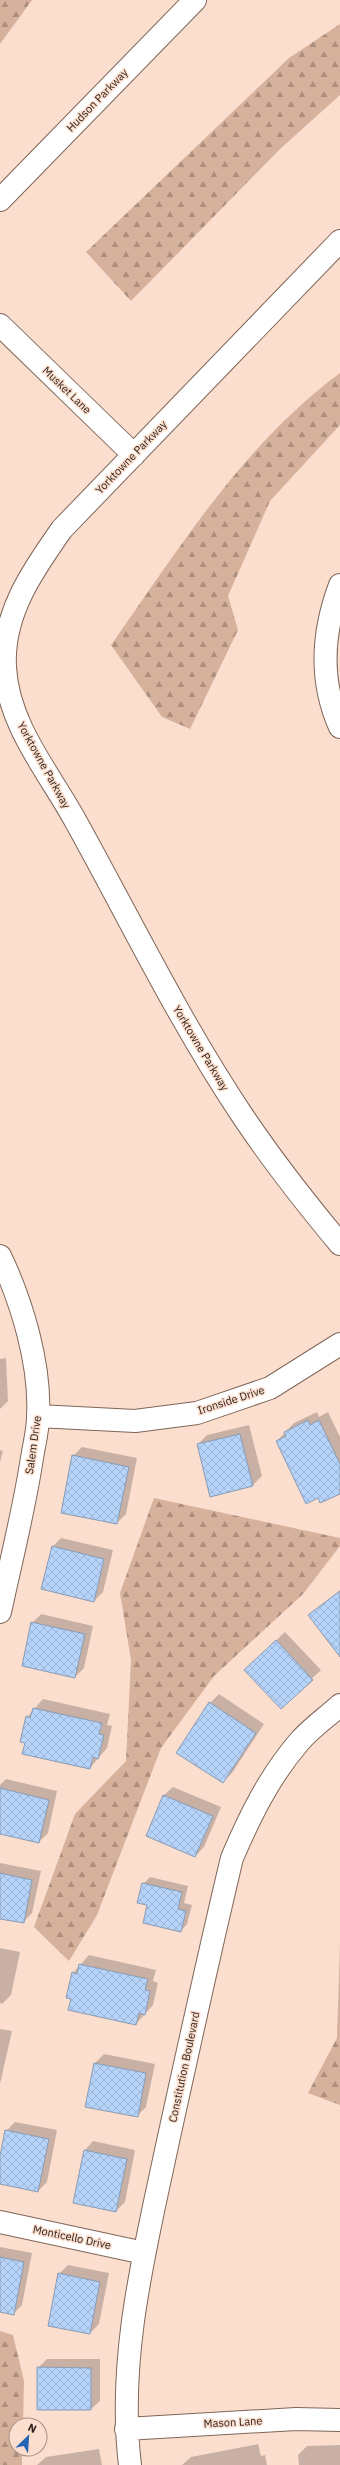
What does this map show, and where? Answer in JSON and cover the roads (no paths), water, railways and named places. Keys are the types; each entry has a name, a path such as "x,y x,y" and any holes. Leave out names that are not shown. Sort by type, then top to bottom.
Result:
{"street":[{"name":"Hudson Parkway","path":"0,200 195,0"},
{"name":"Yorktowne Parkway","path":"340,241 62,529 30,574 18,598 5,647 5,669 12,706 30,745 74,818 164,986 242,1115 295,1190 340,1244"},
{"name":"Musket Lane","path":"0,325 134,455"},
{"path":"340,585 330,613 326,650 326,675 332,709 340,727"},
{"name":"Salem Drive","path":"0,1256 14,1286 26,1327 34,1367 38,1416 28,1485 0,1612"},
{"name":"Ironside Drive","path":"38,1416 135,1421 197,1413 270,1388 340,1344"},
{"name":"Constitution Boulevard","path":"130,2465 126,2429 129,2352 144,2253 232,1858 255,1806 273,1777 300,1741 340,1705"},
{"name":"Monticello Drive","path":"0,2222 144,2253"},
{"name":"Mason Lane","path":"126,2429 296,2419 340,2420"}]}
